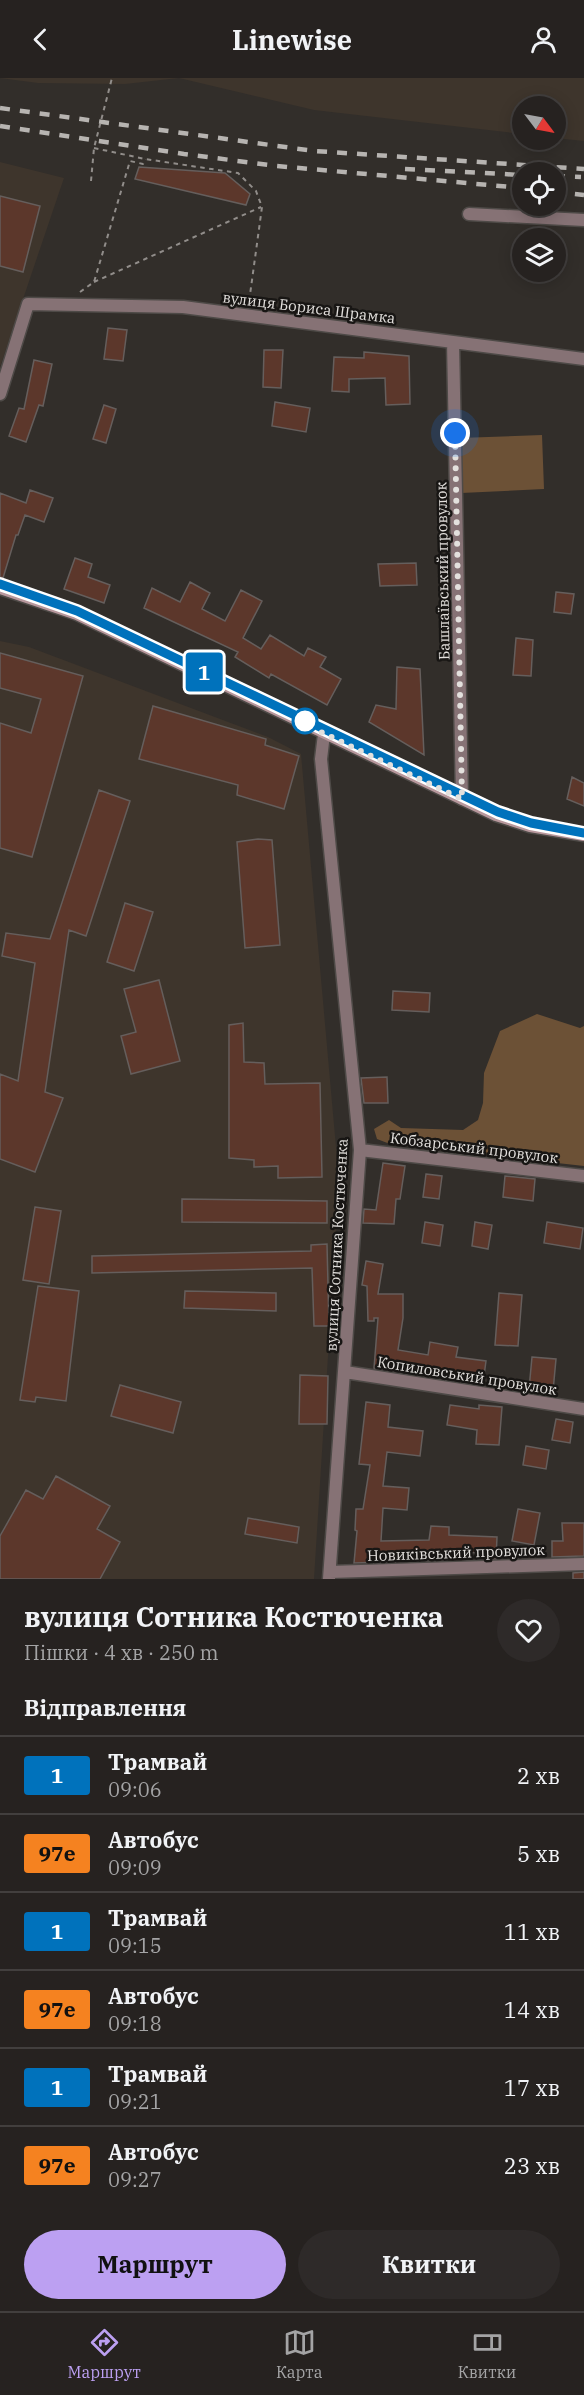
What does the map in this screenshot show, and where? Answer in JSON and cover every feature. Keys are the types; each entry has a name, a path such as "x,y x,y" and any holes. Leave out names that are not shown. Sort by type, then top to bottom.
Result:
{"street":[{"path":"469,214 584,220"},
{"name":"вулиця Бориса Шрамка","path":"0,393 28,304 183,307 584,359"},
{"name":"Башлаївський провулок","path":"453,342 462,799"},
{"path":"0,588 77,614 496,815 530,826 584,835"},
{"name":"вулиця Сотника Костюченка","path":"324,734 321,759 360,1150 329,1576"},
{"name":"Кобзарський провулок","path":"360,1150 584,1176"},
{"name":"Копиловський провулок","path":"345,1372 584,1409"},
{"name":"Новиківський провулок","path":"329,1576 584,1564"}],"path":[{"path":"91,181 94,148 112,78"},
{"path":"94,148 238,174 256,191 262,207 248,315"},
{"path":"94,282 130,161 143,164 145,159"},
{"path":"61,305 94,282 262,207"}],"shaded area":[{"path":"0,78 179,78 125,84 38,83"},
{"path":"179,78 584,78 584,141 566,139 566,96 512,96 512,133 314,110"},
{"path":"0,162 64,178 0,367"},
{"path":"542,435 544,489 461,493 459,438"},
{"path":"0,641 29,647 268,737 301,754 339,1181 314,1579 0,1579"},
{"path":"537,1014 580,1028 584,1026 584,1166 390,1144 377,1139 374,1129 389,1120 401,1128 463,1130 478,1120 483,1103 484,1073 500,1031"}],"building":[{"path":"139,167 225,173 250,194 246,205 135,179"},
{"path":"0,196 40,206 23,272 0,266"},
{"path":"108,328 127,330 123,361 104,359"},
{"path":"264,350 283,350 281,388 263,387"},
{"path":"364,352 409,356 410,404 386,405 385,378 349,379 349,392 332,391 334,357 364,358"},
{"path":"34,360 52,364 43,406 39,405 26,442 9,436 19,408 24,409"},
{"path":"275,402 310,408 306,432 272,426"},
{"path":"104,405 116,409 106,443 93,439"},
{"path":"30,490 53,498 44,522 25,515 18,535 16,535 3,578 0,577 0,493 26,503"},
{"path":"75,558 92,564 88,577 110,585 104,603 64,589"},
{"path":"416,563 417,585 380,586 378,564"},
{"path":"190,582 210,593 202,609 225,621 241,590 262,601 243,638 261,649 270,635 304,656 308,648 326,657 320,667 341,679 327,705 271,674 269,678 235,657 238,652 144,608 152,588 180,602"},
{"path":"556,592 574,594 571,614 554,612"},
{"path":"516,638 533,640 531,676 513,675"},
{"path":"0,653 83,676 32,857 0,848 0,723 31,733 41,699 0,688"},
{"path":"397,667 420,669 424,755 369,722 376,705 396,709"},
{"path":"153,706 266,739 265,745 299,756 284,809 237,795 238,785 139,759"},
{"path":"572,777 584,783 584,806 567,799"},
{"path":"99,790 130,801 86,936 69,930 45,1092 63,1098 35,1172 0,1159 0,1074 18,1081 35,963 2,956 6,933 50,939"},
{"path":"272,840 280,945 245,948 237,842"},
{"path":"125,903 153,912 134,971 107,962"},
{"path":"159,980 180,1061 131,1074 121,1036 136,1032 124,989"},
{"path":"393,991 430,993 429,1012 392,1010"},
{"path":"243,1023 244,1062 264,1063 265,1084 320,1083 322,1177 278,1178 278,1166 254,1167 254,1160 229,1158 229,1025"},
{"path":"387,1077 388,1103 364,1103 361,1078"},
{"path":"383,1163 405,1166 400,1199 396,1199 394,1224 363,1223 364,1209 376,1210"},
{"path":"426,1174 442,1176 439,1199 423,1197"},
{"path":"505,1176 535,1179 533,1201 503,1197"},
{"path":"182,1199 327,1201 327,1223 182,1222"},
{"path":"35,1207 61,1211 49,1284 23,1280"},
{"path":"425,1222 443,1225 440,1246 422,1243"},
{"path":"475,1222 492,1225 488,1249 472,1246"},
{"path":"547,1222 583,1228 580,1249 544,1243"},
{"path":"327,1244 329,1326 314,1326 312,1268 92,1273 92,1256 311,1251 311,1245"},
{"path":"366,1261 383,1264 378,1294 403,1294 403,1318 398,1350 428,1355 430,1342 458,1347 456,1357 486,1361 483,1383 374,1368 378,1318 368,1321 367,1286 362,1285"},
{"path":"38,1286 79,1291 66,1401 36,1397 35,1402 20,1400"},
{"path":"185,1291 276,1293 276,1311 184,1308"},
{"path":"499,1293 522,1295 518,1346 495,1345"},
{"path":"532,1357 556,1359 553,1391 529,1389"},
{"path":"300,1375 328,1376 327,1424 299,1424"},
{"path":"120,1385 181,1402 173,1433 111,1416"},
{"path":"366,1402 390,1405 388,1427 423,1431 420,1456 387,1452 383,1486 409,1488 407,1510 383,1508 381,1541 429,1540 431,1526 449,1527 449,1535 497,1537 496,1559 478,1559 479,1553 447,1551 447,1560 354,1563 357,1531 355,1530 356,1509 363,1509 370,1465 359,1464"},
{"path":"450,1405 479,1409 479,1405 502,1407 499,1445 476,1444 477,1430 447,1425"},
{"path":"556,1419 573,1422 570,1443 552,1440"},
{"path":"526,1446 549,1450 546,1469 523,1465"},
{"path":"56,1476 110,1506 97,1529 120,1542 100,1579 0,1579 0,1536 26,1490 43,1499"},
{"path":"518,1509 540,1513 534,1545 512,1541"},
{"path":"248,1518 299,1527 297,1543 245,1534"},
{"path":"562,1523 584,1523 584,1556 552,1557 552,1541 563,1541"},
{"path":"584,1572 584,1579 573,1579 573,1573"}],"tram line":[{"path":"0,584 77,611 498,812 531,823 584,833"},
{"name":"1","path":"0,584 77,611 498,812 531,823 584,833"}],"railway":[{"path":"0,108 314,151 584,169"},
{"path":"0,126 277,166 512,187"},
{"path":"405,169 512,174"},
{"path":"566,176 581,177"},
{"path":"566,193 584,195"}],"route":[{"path":"305,721 306,725 462,799 455,433"}]}
